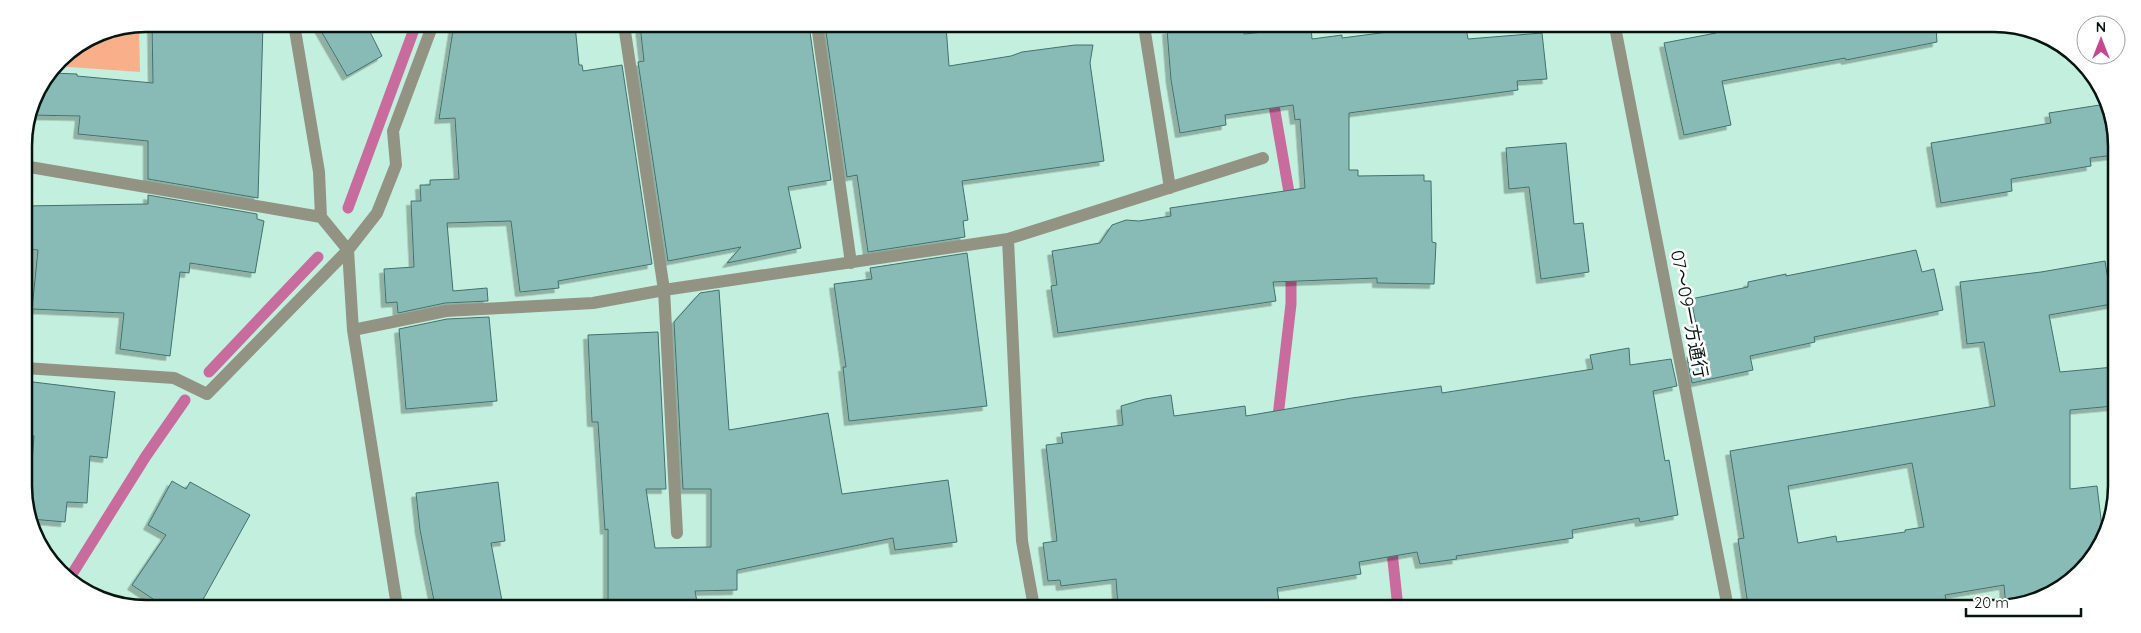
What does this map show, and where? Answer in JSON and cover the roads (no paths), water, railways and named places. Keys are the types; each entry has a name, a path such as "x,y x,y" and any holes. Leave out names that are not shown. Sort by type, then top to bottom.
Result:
{"street":[{"path":"296,33 319,172 321,217 348,250 353,330 397,600"},
{"path":"32,368 174,378 207,394 348,250 377,213 396,165 393,131 430,33"},
{"path":"625,33 664,290 677,533"},
{"path":"818,33 850,263"},
{"path":"1145,33 1170,188"},
{"name":"07～09一方通行","path":"1616,33 1726,600"},
{"path":"353,330 446,311 593,304 664,290 1008,239 1263,158"},
{"path":"33,168 321,217"},
{"path":"1008,239 1022,541 1033,600"}],"waterway":[{"path":"348,208 413,33"},
{"path":"1261,33 1263,46"},
{"path":"1272,94 1291,204"},
{"path":"209,372 318,257"},
{"path":"1277,425 1291,304 1291,267"},
{"path":"73,573 146,456 185,400"},
{"path":"1391,542 1397,600"}]}
